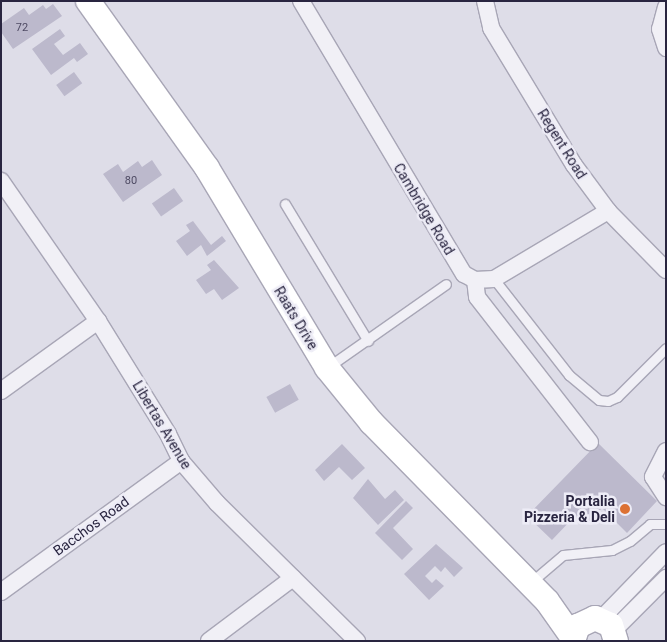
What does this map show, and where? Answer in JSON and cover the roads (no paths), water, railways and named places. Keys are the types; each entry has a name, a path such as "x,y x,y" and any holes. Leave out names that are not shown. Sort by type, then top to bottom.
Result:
{"street":[{"name":"Raats Drive","path":"88,1 207,168 327,368 371,422 547,601 573,640"},
{"name":"Cambridge Road","path":"301,1 456,263 464,274 475,280"},
{"name":"Regent Road","path":"485,1 487,19 496,36 574,165 608,211 666,270"},
{"path":"666,7 660,29 666,48"},
{"name":"Libertas Avenue","path":"1,181 98,321 168,434 181,460 217,503 356,641"},
{"path":"590,442 477,297 475,280 494,279 608,211"},
{"path":"1,391 98,321"},
{"path":"666,451 654,477 666,497"},
{"name":"Bacchos Road","path":"1,592 181,460"},
{"path":"605,627 666,552"},
{"path":"209,641 293,578"},
{"path":"573,640 578,626 605,627 666,578"},
{"name":"Raats Drive","path":"547,601 605,627"}],"lane":[{"path":"285,204 368,341"},
{"path":"494,279 568,375 599,400 608,401 617,397 666,348"},
{"path":"327,368 368,341 446,284"},
{"path":"530,583 563,555 612,550 630,541 650,524 666,524"}],"place":[{"name":"Portalia Pizzeria & Deli","path":"625,509"}]}
